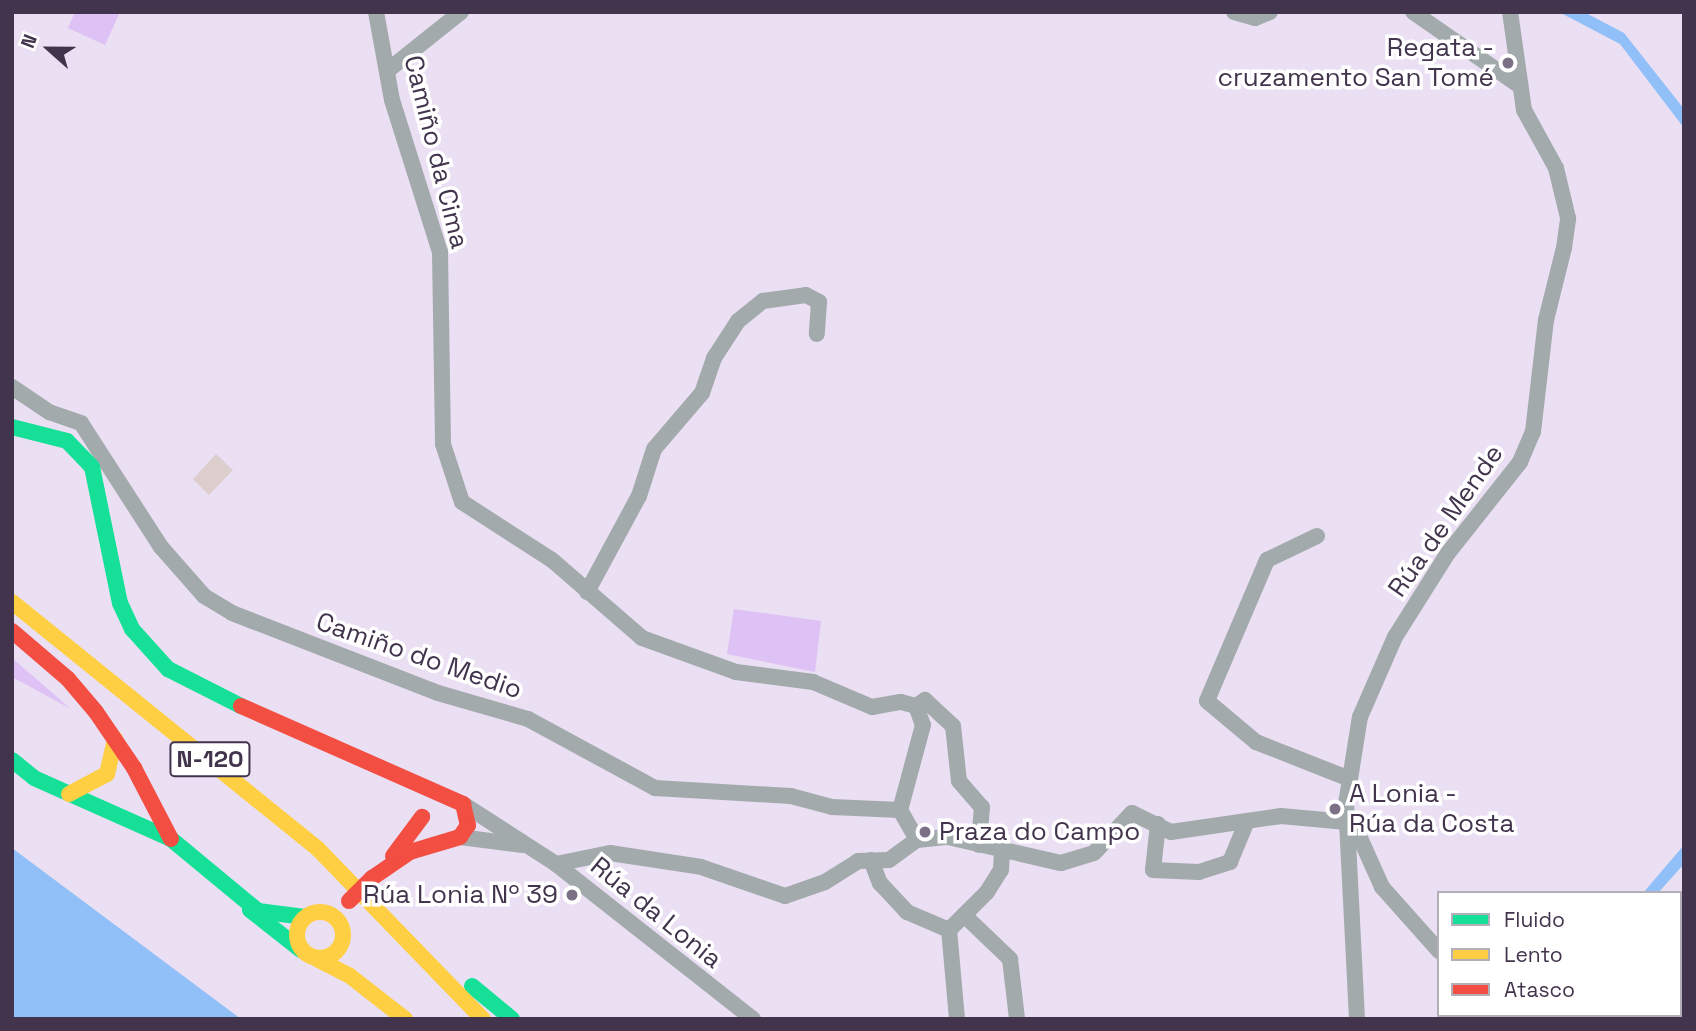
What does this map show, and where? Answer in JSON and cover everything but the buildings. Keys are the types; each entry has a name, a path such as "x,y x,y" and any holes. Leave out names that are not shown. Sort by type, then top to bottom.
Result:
{"main road":[{"path":"12,427 67,441 83,455 101,493 120,603 149,650 194,685 463,804 468,825 460,837 410,852 372,878"},
{"name":"N-120","path":"12,602 308,841 399,927 483,1019"},
{"path":"12,631 68,679 114,739 171,839"},
{"path":"69,794 107,774 114,739"},
{"path":"12,760 69,794 171,839 240,896 272,915 305,917 349,901 372,878 424,812 448,796"},
{"path":"395,774 424,812 425,831 443,842"},
{"path":"240,896 264,926 378,996 405,1019"},
{"path":"349,901 340,946 378,996"},
{"path":"322,912 342,928"},
{"path":"301,950 297,929 305,917"},
{"path":"399,927 512,1019"},
{"path":"317,959 340,946"}],"street":[{"name":"Camiño da Cima","path":"376,12 387,71 440,252 443,444 462,502 552,560 642,638 736,672 813,682 872,707 901,702 916,706"},
{"path":"387,71 461,12"},
{"path":"1234,12 1255,18 1270,12"},
{"path":"1413,12 1517,84"},
{"name":"Rúa de Mende","path":"1357,1019 1346,804 1360,717 1395,637 1448,553 1520,462 1533,432 1546,320 1568,218 1556,168 1524,110 1517,84 1510,12"},
{"path":"587,593 639,496 654,449 702,393 714,358 738,321 763,301 806,295 819,302 817,334"},
{"name":"Camiño do Medio","path":"12,387 49,412 81,423 100,447 161,547 204,596 232,613 438,693 528,719 625,776 655,788 791,796 832,807 900,810"},
{"path":"83,455 100,447"},
{"path":"1317,536 1267,560 1207,701 1255,742 1350,779"},
{"path":"917,840 900,810 923,725 916,706 925,700 953,726 960,781 982,807 979,845"},
{"name":"Rúa da Lonia","path":"463,804 503,825 556,864 753,1019"},
{"path":"1346,804 1382,887 1437,950"},
{"path":"556,864 610,853 701,867 785,895 825,882 858,861 889,860 917,840 948,837 1061,863 1094,853 1132,813 1171,832 1281,816 1347,822"},
{"path":"1158,824 1153,870 1199,872 1230,862 1247,821"},
{"name":"Rúa da Lonia","path":"460,837 528,846"},
{"path":"949,930 1001,870 1002,850"},
{"path":"871,860 880,883 906,912 949,930"},
{"path":"964,915 1010,960 1017,1019"},
{"path":"949,930 957,1019"}],"shaded area":[{"path":"75,12 120,12 105,45 68,28"},
{"path":"734,609 821,621 815,672 727,654"},
{"path":"12,658 71,709 12,677"}],"water":[{"path":"1559,12 1584,12 1624,33 1684,109 1684,128 1620,44"},
{"path":"1684,845 1683,865 1660,891 1645,891"},
{"path":"12,848 241,1019 12,1019"}],"traffic: fast":[{"path":"12,427 67,441 92,467 120,603 132,629 168,669 241,706"},
{"path":"12,760 34,778 171,839 258,911 305,917"},
{"path":"250,910 301,950"},
{"path":"472,986 512,1019"}],"traffic: slow":[{"path":"12,602 318,849 483,1019"},
{"path":"69,794 107,774 115,739"},
{"path":"320,912 337,918 343,935 337,952 320,958 303,952 297,935 303,918 320,912"},
{"path":"317,959 350,976 405,1019"}],"traffic: jam":[{"path":"12,631 68,679 96,712 134,768 171,839"},
{"path":"241,706 463,804 468,825 460,837 410,852 372,878"},
{"path":"393,856 422,817"},
{"path":"349,901 372,878"}],"place":[{"name":"Regata - cruzamento San Tomé","path":"1508,63"},
{"name":"A Lonia - Rúa da Costa","path":"1335,809"},
{"name":"Praza do Campo","path":"925,832"},
{"name":"Rúa Lonia Nº 39","path":"572,895"}]}
